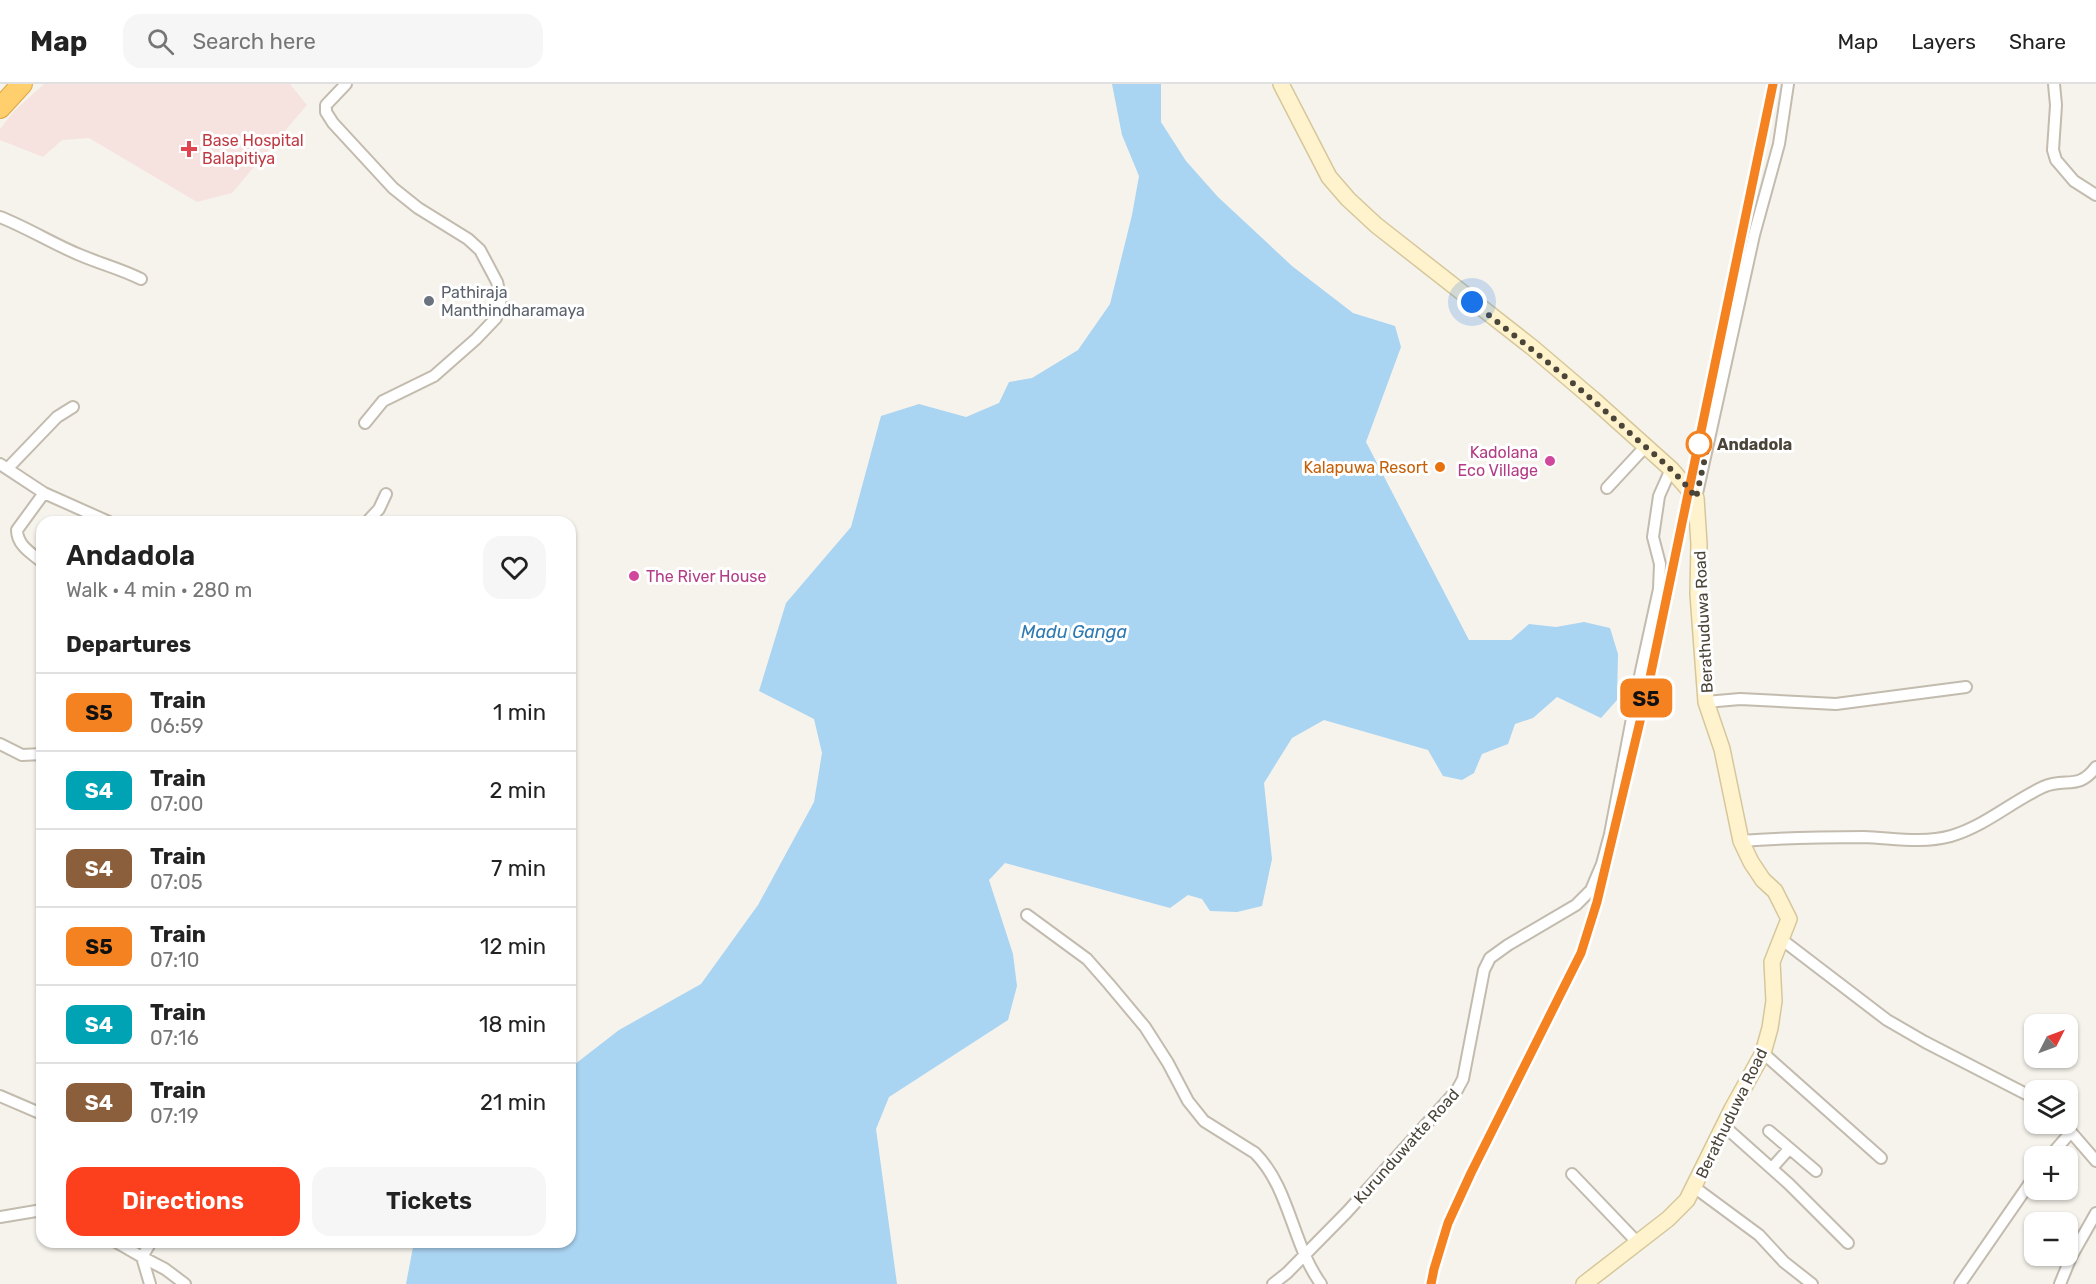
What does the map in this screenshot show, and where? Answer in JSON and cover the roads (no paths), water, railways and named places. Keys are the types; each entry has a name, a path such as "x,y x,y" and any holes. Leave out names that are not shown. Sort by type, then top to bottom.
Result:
{"highway":[{"path":"0,108 22,84"}],"street":[{"path":"346,84 326,105 326,112 333,123 393,188 418,208 468,239 480,250 497,282 501,299 496,318 476,339 434,376 383,401 365,423"},
{"path":"1281,84 1329,177 1348,199 1384,232 1533,348 1671,469 1696,498"},
{"path":"1696,498 1754,235 1779,144 1788,84"},
{"path":"2054,84 2056,105 2053,150 2055,160 2074,181 2096,195"},
{"path":"0,218 24,227 83,257 141,279"},
{"path":"73,407 57,417 4,466 44,493 96,516"},
{"path":"1607,488 1645,447"},
{"name":"Kurunduwatte Road","path":"1273,1284 1287,1273 1347,1212 1457,1090 1463,1079 1484,970 1490,958 1576,905 1591,891 1602,864 1610,834 1659,589 1660,564 1653,537 1659,496 1671,469"},
{"path":"36,557 22,545 16,530 44,493"},
{"path":"372,516 386,494"},
{"name":"Berathuduwa Road","path":"1584,1284 1668,1219 1679,1209 1694,1186 1763,1053 1774,1001 1772,962 1789,919 1774,891 1751,862 1741,842 1722,749 1706,702 1698,594 1699,544 1696,498"},
{"path":"1706,702 1740,699 1836,704 1966,687"},
{"path":"0,744 22,755 36,754"},
{"path":"1741,842 1793,838 1866,837 1918,840 1944,837 1993,818 2044,787 2080,782 2096,767"},
{"path":"1027,915 1087,959 1145,1027 1188,1101 1204,1120 1262,1159 1273,1177 1305,1255 1321,1284"},
{"path":"1781,939 1887,1020 2024,1093"},
{"path":"1763,1053 1881,1158"},
{"path":"0,1096 36,1111"},
{"path":"1724,1126 1772,1168 1848,1243"},
{"path":"1768,1131 1816,1171"},
{"path":"2072,1134 2096,1161"},
{"path":"1772,1168 1789,1149"},
{"path":"1572,1174 1637,1242"},
{"path":"1694,1186 1759,1235 1784,1262 1812,1284"},
{"path":"1960,1284 2024,1191"},
{"path":"0,1217 36,1211"},
{"path":"2060,1284 2071,1257 2096,1213"},
{"path":"126,1248 165,1269 184,1284"},
{"path":"147,1248 142,1257 150,1284"}],"water":[{"name":"Madu Ganga","path":"1112,84 1161,84 1161,122 1186,161 1218,197 1292,266 1353,313 1395,326 1401,347 1366,442 1469,640 1511,640 1529,624 1556,627 1584,622 1610,628 1618,654 1617,700 1601,718 1557,697 1533,718 1515,724 1508,744 1482,754 1474,773 1462,780 1443,776 1428,750 1324,720 1292,738 1264,783 1272,859 1262,906 1237,912 1210,911 1202,899 1188,895 1170,908 1005,863 989,880 1013,954 1017,986 1008,1020 889,1097 876,1129 897,1284 406,1284 413,1248 576,1248 576,1063 619,1030 701,984 758,905 814,802 822,753 814,719 759,691 786,603 851,527 881,416 919,404 966,417 999,403 1009,382 1032,378 1078,350 1110,304 1132,215 1139,176 1122,135"}],"railway":[{"path":"1431,1284 1448,1223 1581,953 1597,902 1648,692 1773,84"}],"train":[{"name":"S5","path":"1431,1284 1448,1223 1511,1091 1581,953 1597,902 1647,692 1773,84"}],"place":[{"name":"Base Hospital Balapitiya","path":"189,149"},
{"name":"Pathiraja Manthindharamaya","path":"429,301"},
{"name":"Andadola","path":"1699,444"},
{"name":"Kadolana Eco Village","path":"1550,461"},
{"name":"Kalapuwa Resort","path":"1440,467"},
{"name":"The River House","path":"634,576"}]}
